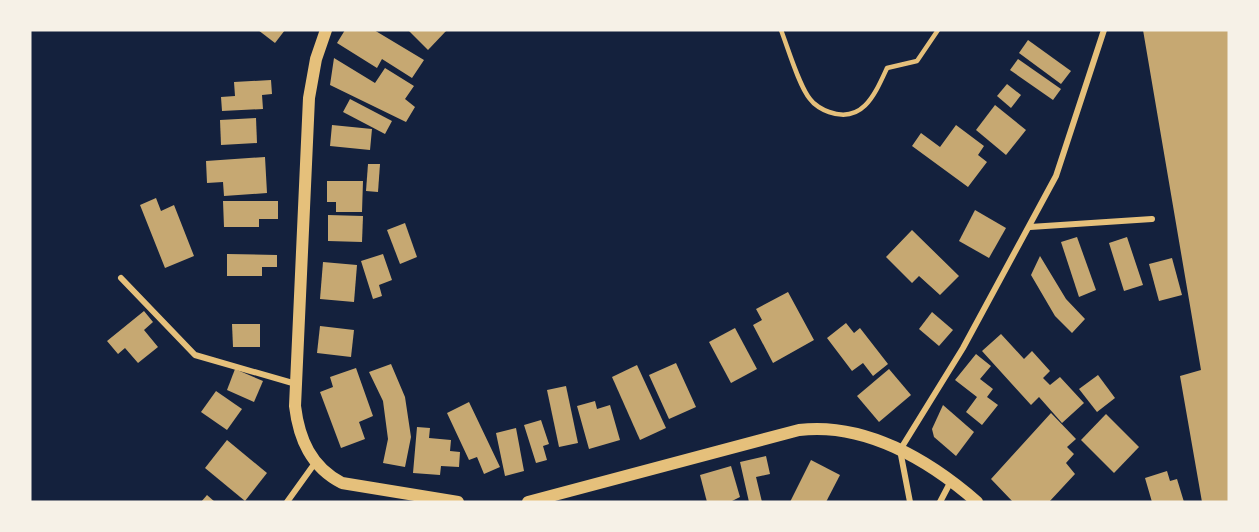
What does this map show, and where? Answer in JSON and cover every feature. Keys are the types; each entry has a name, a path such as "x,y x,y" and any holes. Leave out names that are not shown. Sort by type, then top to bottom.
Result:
{"main road":[{"path":"326,30 316,59 309,98 296,384 297,425 302,441 315,463 326,475 342,483 398,498 458,502"},
{"path":"528,502 799,430 823,427 849,432 900,450 952,480 977,502"}],"street":[{"path":"910,502 900,450 963,348 1056,176 1104,30"},
{"path":"1030,227 1152,219"},
{"path":"121,278 195,355 296,384"},
{"path":"286,502 315,463"},
{"path":"940,502 952,480"}],"lane":[{"path":"781,30 810,99 823,110 842,117 856,113 875,93 887,68 917,61 938,30"}],"building":[{"path":"258,30 285,30 275,43"},
{"path":"345,30 374,30 424,60 412,78 382,59 377,68 337,43"},
{"path":"408,30 447,30 428,50"},
{"path":"1143,30 1229,30 1229,502 1202,502 1180,376 1201,370"},
{"path":"1028,40 1071,71 1061,84 1019,53"},
{"path":"334,58 375,83 385,68 414,86 405,99 415,107 406,122 330,85"},
{"path":"1018,59 1061,89 1053,100 1010,70"},
{"path":"271,80 272,94 262,95 263,109 222,111 221,97 235,96 234,82"},
{"path":"1007,84 1021,95 1011,108 997,96"},
{"path":"350,99 392,121 385,134 343,112"},
{"path":"995,105 1026,130 1006,155 976,130"},
{"path":"256,118 257,143 221,145 220,120"},
{"path":"332,125 372,129 370,150 330,146"},
{"path":"956,125 984,146 978,155 987,162 968,187 912,146 921,133 940,147"},
{"path":"265,157 267,193 224,196 223,182 207,183 206,161"},
{"path":"368,164 380,164 378,192 366,191"},
{"path":"327,181 363,181 362,212 336,212 336,202 327,202"},
{"path":"156,198 161,211 174,205 194,256 165,268 140,205"},
{"path":"223,201 278,201 278,219 259,219 259,227 224,227"},
{"path":"975,210 1006,228 989,258 959,241"},
{"path":"328,215 363,216 362,242 328,241"},
{"path":"405,223 417,257 400,264 387,230"},
{"path":"912,230 959,276 940,295 919,276 912,283 886,257"},
{"path":"1077,237 1096,290 1079,297 1061,242"},
{"path":"1127,237 1143,285 1124,291 1109,243"},
{"path":"227,254 277,255 277,267 262,267 262,276 227,276"},
{"path":"383,254 392,280 379,285 382,296 373,299 361,261"},
{"path":"1040,256 1066,299 1085,319 1072,333 1055,316 1031,275"},
{"path":"1172,258 1182,295 1159,301 1149,264"},
{"path":"323,262 357,265 354,302 320,299"},
{"path":"788,292 814,340 773,363 753,325 762,320 756,309"},
{"path":"144,311 153,322 144,330 158,347 138,363 125,348 118,354 107,341"},
{"path":"932,312 953,330 939,346 919,329"},
{"path":"846,323 854,333 860,328 888,364 873,376 863,363 852,371 827,338"},
{"path":"232,324 260,324 260,347 233,347"},
{"path":"320,326 354,330 351,357 317,353"},
{"path":"735,328 757,369 731,383 709,342"},
{"path":"1001,334 1024,359 1032,351 1050,371 1043,378 1050,385 1060,377 1084,403 1062,423 1039,397 1031,405 982,351"},
{"path":"976,354 991,366 980,379 993,389 987,397 998,405 982,425 966,412 977,397 955,380"},
{"path":"676,363 696,407 669,419 649,375"},
{"path":"391,364 405,397 411,437 405,467 383,463 388,439 383,401 369,372"},
{"path":"637,365 666,428 640,440 612,377"},
{"path":"356,368 373,416 359,422 365,439 341,448 320,392 333,387 330,377"},
{"path":"235,369 263,381 254,402 227,390"},
{"path":"889,369 911,395 879,422 857,396"},
{"path":"1098,375 1115,398 1097,412 1079,389"},
{"path":"566,386 578,443 559,447 547,390"},
{"path":"216,391 242,409 227,430 201,412"},
{"path":"595,401 597,409 610,405 620,440 589,449 577,406"},
{"path":"469,402 500,467 484,474 477,457 469,460 447,413"},
{"path":"943,405 974,432 956,456 934,437 932,429"},
{"path":"1051,413 1076,439 1067,447 1074,454 1066,463 1075,474 1049,502 1013,502 991,479"},
{"path":"1106,414 1139,447 1114,473 1081,440"},
{"path":"541,420 549,444 543,446 547,460 536,463 524,425"},
{"path":"417,427 430,428 429,438 451,440 450,451 460,452 459,467 441,466 440,475 413,473"},
{"path":"516,428 524,471 505,476 496,433"},
{"path":"227,440 267,473 245,501 205,468"},
{"path":"766,456 770,474 756,477 762,502 749,502 740,462"},
{"path":"811,460 840,475 826,502 790,502"},
{"path":"731,466 740,497 730,502 707,502 700,475"},
{"path":"1167,471 1170,481 1177,479 1184,502 1152,502 1145,478"},
{"path":"207,495 215,502 201,502"}]}
